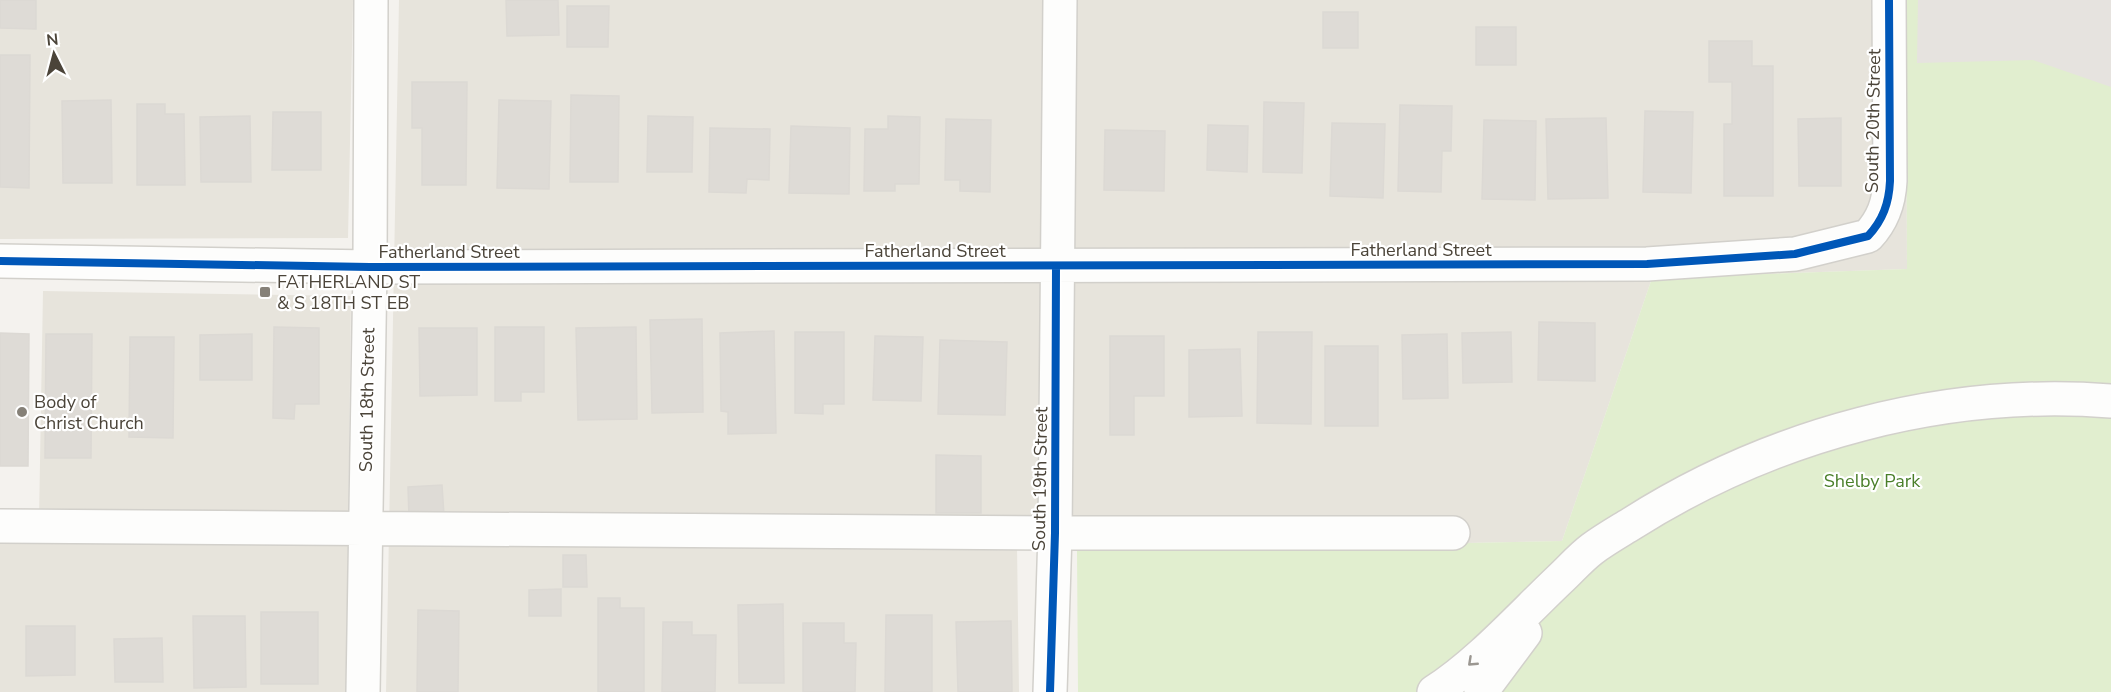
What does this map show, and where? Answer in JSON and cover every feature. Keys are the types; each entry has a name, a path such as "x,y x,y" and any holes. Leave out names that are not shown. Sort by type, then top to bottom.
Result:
{"street":[{"name":"South 18th Street","path":"363,692 370,267 371,0"},
{"name":"South 19th Street","path":"1050,692 1055,533 1060,0"},
{"name":"South 20th Street","path":"1868,236 1883,215 1889,190 1889,0"},
{"name":"Fatherland Street","path":"0,261 370,267 1647,264 1795,254 1868,236"},
{"path":"1434,692 1462,671 1591,549 1668,500 1750,460 1837,430 1926,410 2017,400 2111,401"},
{"path":"0,525 1055,533 1453,533"},
{"path":"1481,692 1591,549"}],"shaded area":[{"path":"0,0 353,0 348,238 0,239"},
{"path":"399,0 1906,0 1907,269 1652,278 1562,541 1077,551 1017,546 1019,692 386,692"},
{"path":"1918,0 2111,0 2111,87 2033,60 1917,63"},
{"path":"43,291 351,296 346,692 0,692 0,519 39,519"}],"green space":[{"name":"Shelby Park","path":"1906,0 2111,0 2111,692 1078,692 1077,551 1562,541 1652,278 1907,269"}],"building":[{"path":"0,0 36,0 36,29 0,28"},
{"path":"506,0 558,0 559,35 507,36"},
{"path":"567,6 609,6 608,47 567,47"},
{"path":"1323,12 1358,12 1358,48 1323,48"},
{"path":"1476,27 1516,27 1516,65 1476,65"},
{"path":"1709,41 1752,41 1752,66 1773,66 1773,196 1724,196 1724,124 1732,124 1732,82 1709,82"},
{"path":"0,55 30,55 29,188 0,187"},
{"path":"412,82 467,82 466,185 422,185 422,128 412,128"},
{"path":"571,95 619,96 618,182 570,182"},
{"path":"111,100 112,183 63,183 62,101"},
{"path":"499,100 551,101 549,189 497,188"},
{"path":"1264,102 1304,103 1302,173 1263,172"},
{"path":"137,104 165,104 165,114 184,114 185,185 137,185"},
{"path":"1400,105 1452,106 1451,151 1442,151 1441,192 1398,191"},
{"path":"1645,111 1693,112 1691,193 1643,192"},
{"path":"273,112 321,112 321,170 272,170"},
{"path":"250,116 251,182 201,182 200,117"},
{"path":"648,116 693,117 692,172 647,172"},
{"path":"888,116 920,117 919,184 895,184 895,191 864,191 865,129 888,129"},
{"path":"1606,118 1608,198 1548,199 1546,119"},
{"path":"1841,118 1841,186 1799,186 1798,119"},
{"path":"946,119 991,120 990,192 960,191 960,180 945,180"},
{"path":"1484,120 1536,121 1535,200 1482,199"},
{"path":"1332,123 1385,124 1383,198 1330,196"},
{"path":"1208,125 1248,126 1247,172 1207,170"},
{"path":"791,126 850,128 849,194 789,193"},
{"path":"710,128 770,129 769,180 747,179 746,193 709,192"},
{"path":"1105,130 1165,131 1164,191 1104,190"},
{"path":"702,319 703,412 652,413 650,320"},
{"path":"1539,322 1595,323 1595,381 1538,380"},
{"path":"274,327 319,328 319,404 295,404 294,419 273,418"},
{"path":"495,327 544,327 544,392 521,392 521,401 495,401"},
{"path":"636,327 637,419 578,420 576,328"},
{"path":"419,328 477,328 477,395 420,396"},
{"path":"774,331 776,433 728,434 728,412 721,411 720,333"},
{"path":"795,332 844,332 844,404 823,404 823,414 795,413"},
{"path":"1258,332 1312,332 1311,424 1257,423"},
{"path":"1511,332 1512,382 1463,383 1462,333"},
{"path":"0,333 29,334 28,466 0,466"},
{"path":"46,334 92,334 91,458 45,458"},
{"path":"252,334 252,380 200,380 200,335"},
{"path":"1447,334 1448,398 1403,399 1402,335"},
{"path":"875,336 923,337 921,401 873,400"},
{"path":"1110,336 1164,336 1164,396 1134,396 1134,435 1110,435"},
{"path":"130,337 174,337 173,438 129,437"},
{"path":"940,340 1007,342 1005,415 938,414"},
{"path":"1325,346 1378,346 1378,426 1325,426"},
{"path":"1240,349 1242,416 1189,417 1189,350"},
{"path":"936,455 981,456 981,513 936,513"},
{"path":"442,485 444,515 409,517 408,487"},
{"path":"563,555 586,555 587,587 563,587"},
{"path":"561,589 561,616 529,616 529,590"},
{"path":"598,598 620,598 620,608 644,608 644,692 598,692"},
{"path":"783,604 784,683 739,683 738,605"},
{"path":"418,610 459,611 458,692 417,692"},
{"path":"261,612 318,612 318,684 261,684"},
{"path":"886,615 932,615 932,692 885,692"},
{"path":"193,616 245,616 246,687 194,688"},
{"path":"1011,621 1012,692 958,692 956,622"},
{"path":"663,622 692,622 692,635 716,635 715,692 662,692"},
{"path":"803,623 844,623 844,643 856,643 855,692 803,692"},
{"path":"26,626 75,626 75,675 26,676"},
{"path":"162,638 163,682 115,682 114,639"}],"cycle path":[{"path":"0,261 370,267 1647,264 1795,254 1868,236 1878,224 1884,211 1890,181 1889,0"},
{"path":"1050,692 1055,533 1056,266"}],"place":[{"name":"FATHERLAND ST & S 18TH ST EB","path":"265,292"},
{"name":"Body of Christ Church","path":"22,412"}]}
